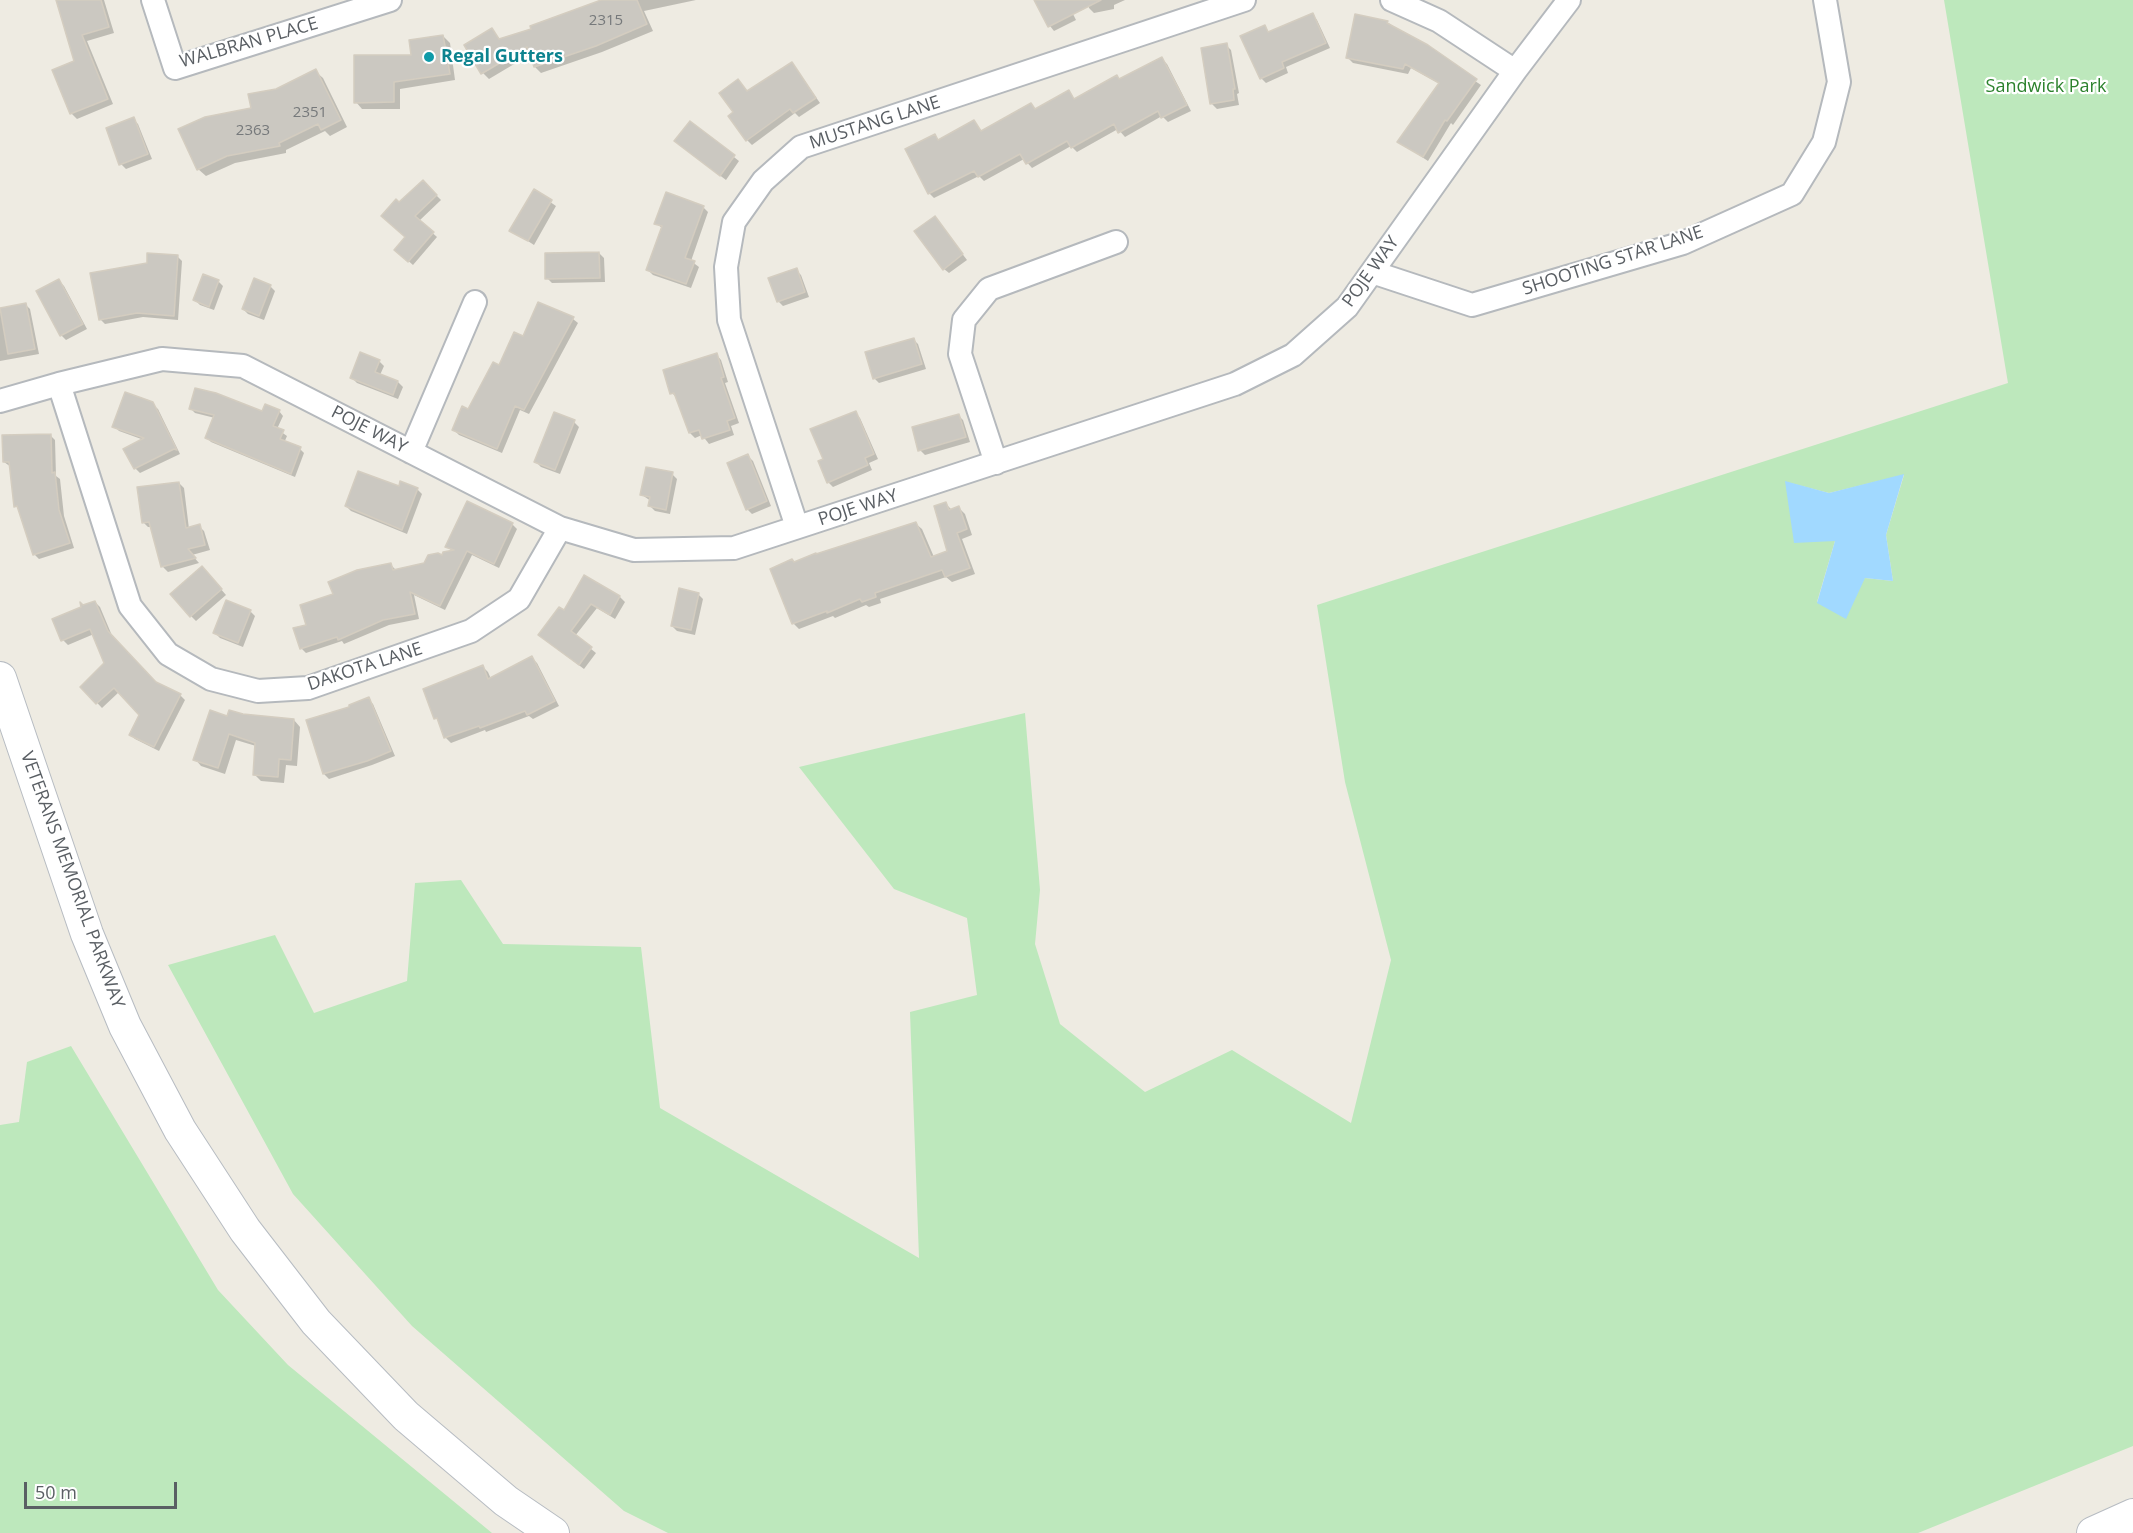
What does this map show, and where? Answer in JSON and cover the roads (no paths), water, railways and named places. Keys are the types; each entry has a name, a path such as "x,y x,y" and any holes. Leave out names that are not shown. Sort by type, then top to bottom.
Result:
{"main road":[{"name":"VETERANS MEMORIAL PARKWAY","path":"0,678 87,934 125,1026 186,1140 245,1230 316,1322 406,1416 506,1501 553,1533"},
{"path":"2093,1533 2133,1515"}],"street":[{"name":"WALBRAN PLACE","path":"153,0 175,68 390,0"},
{"name":"MUSTANG LANE","path":"797,527 729,320 726,267 734,222 763,181 801,147 1244,0"},
{"path":"1392,0 1439,21 1515,71"},
{"name":"POJE WAY","path":"0,401 162,358 243,366 560,528 634,550 734,549 1235,384 1293,355 1347,307 1515,71 1569,0"},
{"name":"SHOOTING STAR LANE","path":"1372,272 1472,305 1683,243 1792,194 1824,142 1839,82 1825,0"},
{"path":"996,463 960,354 964,320 989,289 1116,242"},
{"path":"411,452 475,302"},
{"name":"DAKOTA LANE","path":"58,384 130,606 168,654 211,679 258,691 308,688 471,631 519,598 560,528"}],"water":[{"path":"1904,474 1886,535 1893,581 1865,578 1846,619 1817,603 1835,541 1794,543 1785,481 1829,493"}],"place":[{"name":"Regal Gutters","path":"429,57"}],"park label":[{"name":"Sandwick Park","path":"2046,87"}]}
